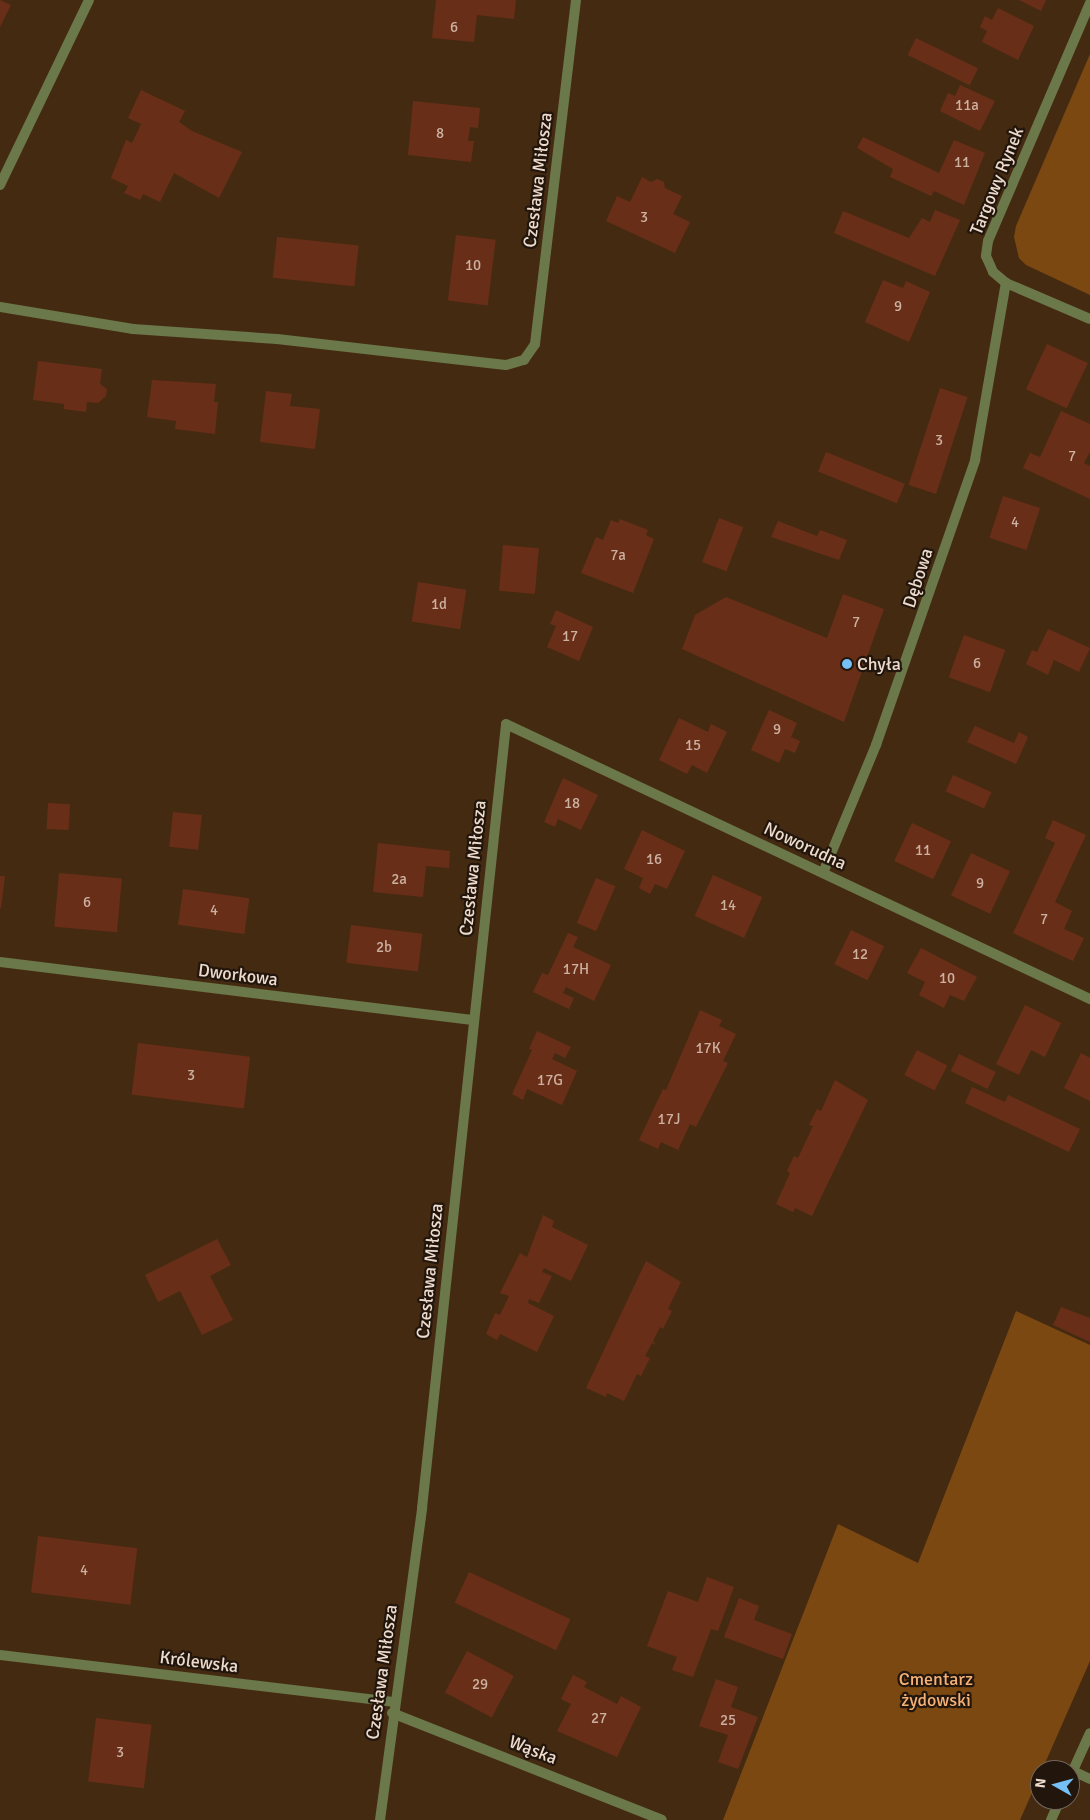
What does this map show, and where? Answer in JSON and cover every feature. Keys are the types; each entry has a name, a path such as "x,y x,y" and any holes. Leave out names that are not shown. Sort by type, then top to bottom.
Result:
{"street":[{"path":"0,185 89,0"},
{"name":"Czesława Miłosza","path":"0,307 133,329 277,339 506,365 524,360 535,344 576,0"},
{"name":"Targowy Rynek","path":"1090,3 988,241 986,256 993,272 1006,283 1090,319"},
{"name":"Dębowa","path":"824,872 876,745 975,460 1006,283"},
{"name":"Czesława Miłosza","path":"380,1820 393,1707 422,1508 472,1020 506,724"},
{"name":"Noworudna","path":"506,724 824,872 1090,999"},
{"name":"Dworkowa","path":"0,962 472,1020"},
{"name":"Królewska","path":"0,1655 393,1707"},
{"name":"Wąska","path":"393,1707 662,1820"},
{"path":"1077,1760 1090,1733"}],"green space":[{"path":"1090,54 1090,295 1026,265 1019,258 1014,237 1016,226"},
{"name":"Cmentarz żydowski","path":"1016,1311 1090,1345 1090,1661 1046,1760 1030,1760 1030,1797 1020,1820 723,1820 838,1524 918,1563"}],"building":[{"path":"0,0 11,5 0,27"},
{"path":"436,0 516,0 514,19 477,15 474,42 432,38"},
{"path":"1019,0 1046,0 1041,11"},
{"path":"998,8 1034,26 1018,60 982,42 987,31 980,27 985,16 992,20"},
{"path":"916,38 978,68 970,85 908,55"},
{"path":"960,85 995,101 980,131 940,111 948,93 955,96"},
{"path":"141,90 185,111 179,122 192,131 242,152 219,198 174,173 160,202 143,194 140,200 124,193 128,186 111,178 126,140 132,143 141,124 128,118"},
{"path":"413,101 480,108 478,128 470,127 468,141 474,141 471,162 408,155"},
{"path":"863,137 939,173 954,140 985,153 964,205 934,191 931,196 890,177 893,169 857,148"},
{"path":"642,177 651,182 657,179 664,182 665,188 682,196 673,214 690,222 675,253 606,221 617,196 630,202"},
{"path":"935,210 960,220 935,276 834,233 843,211 909,238 922,218 930,222"},
{"path":"456,235 496,240 488,305 448,301"},
{"path":"277,237 359,246 354,286 273,278"},
{"path":"883,280 903,288 906,281 930,292 909,342 865,322"},
{"path":"1047,344 1088,363 1067,408 1026,389"},
{"path":"38,361 102,369 100,384 107,389 106,396 98,403 87,402 86,412 64,409 64,404 33,400"},
{"path":"152,380 216,384 214,402 218,402 215,434 175,429 176,421 147,417"},
{"path":"940,388 968,397 936,494 908,485"},
{"path":"266,391 292,394 290,406 320,409 315,449 260,442"},
{"path":"1061,411 1090,424 1090,452 1084,463 1090,466 1090,499 1023,468 1030,453 1040,457"},
{"path":"826,452 905,484 897,503 818,471"},
{"path":"1003,496 1040,508 1026,550 989,538"},
{"path":"719,518 743,527 726,571 702,562"},
{"path":"620,519 648,530 646,535 654,539 633,593 581,573 596,537 603,540 611,520 618,523"},
{"path":"778,521 817,536 820,530 847,540 839,560 771,537"},
{"path":"503,545 539,548 535,594 499,591"},
{"path":"418,582 466,590 460,629 412,622"},
{"path":"843,594 884,609 844,722 682,649 695,615 726,597 827,638"},
{"path":"556,610 593,627 579,661 547,647 556,626 550,624"},
{"path":"1048,629 1090,648 1079,672 1054,660 1048,675 1026,664 1032,650 1037,652"},
{"path":"964,635 1005,650 990,692 949,677"},
{"path":"769,710 797,723 791,737 800,741 795,753 785,749 779,763 751,750"},
{"path":"679,718 708,732 711,724 727,732 707,773 692,765 687,774 659,760"},
{"path":"975,726 1014,743 1019,732 1028,737 1016,764 967,742"},
{"path":"953,775 991,792 984,809 946,791"},
{"path":"563,778 598,795 581,830 558,819 555,827 544,822"},
{"path":"48,803 70,804 69,830 47,829"},
{"path":"173,812 202,815 198,850 169,847"},
{"path":"1053,820 1086,835 1055,902 1072,911 1064,929 1084,938 1073,961 1013,933 1055,843 1045,838"},
{"path":"912,823 951,841 933,879 894,861"},
{"path":"642,830 685,851 667,889 655,884 650,894 639,888 643,878 624,869"},
{"path":"378,843 450,851 449,868 426,866 423,897 373,892"},
{"path":"971,853 1010,871 990,914 951,896"},
{"path":"59,873 122,878 117,932 54,927"},
{"path":"713,875 762,897 744,938 695,916"},
{"path":"0,876 5,876 1,908 0,908"},
{"path":"596,878 615,886 596,931 577,923"},
{"path":"183,889 249,898 244,934 178,925"},
{"path":"351,925 422,934 418,971 346,963"},
{"path":"851,930 884,946 868,980 834,964"},
{"path":"568,933 578,937 573,947 611,965 594,1001 566,987 563,993 574,998 569,1009 533,992 542,973 548,975"},
{"path":"921,948 977,977 964,1001 950,995 944,1008 919,995 925,982 907,973"},
{"path":"1025,1005 1061,1023 1045,1057 1031,1050 1019,1075 996,1064"},
{"path":"700,1010 722,1020 719,1026 736,1034 723,1061 728,1063 696,1127 690,1124 678,1150 661,1142 658,1149 639,1140 663,1089 666,1090"},
{"path":"537,1031 571,1047 565,1058 555,1053 552,1059 577,1071 562,1105 527,1089 523,1100 512,1094 532,1050 529,1049"},
{"path":"138,1043 250,1057 244,1108 132,1095"},
{"path":"917,1050 947,1065 935,1090 904,1075"},
{"path":"1081,1053 1090,1058 1090,1101 1064,1088"},
{"path":"959,1054 996,1072 988,1089 951,1071"},
{"path":"835,1080 868,1100 812,1216 795,1208 793,1212 776,1204 790,1173 787,1171 794,1156 798,1158 813,1126 809,1125 817,1109 821,1111"},
{"path":"972,1087 1005,1102 1008,1095 1080,1129 1069,1152 965,1103"},
{"path":"543,1215 554,1221 552,1227 588,1245 571,1281 544,1268 542,1272 552,1276 539,1303 529,1299 528,1303 554,1316 537,1352 500,1334 497,1340 486,1334 495,1313 500,1315 509,1296 500,1293 520,1253 527,1257"},
{"path":"217,1239 231,1265 210,1276 233,1320 202,1335 180,1291 158,1302 145,1275"},
{"path":"646,1261 681,1282 668,1309 672,1311 663,1329 660,1327 653,1341 656,1345 652,1343 645,1356 650,1358 641,1376 637,1374 624,1401 607,1393 606,1397 586,1388"},
{"path":"1061,1307 1090,1318 1090,1342 1053,1325"},
{"path":"38,1536 137,1548 130,1605 31,1593"},
{"path":"469,1572 571,1619 556,1650 455,1603"},
{"path":"707,1577 734,1587 718,1631 711,1629 693,1677 672,1670 677,1657 647,1646 668,1591 698,1602"},
{"path":"739,1598 759,1606 754,1620 792,1634 783,1659 724,1637"},
{"path":"467,1651 514,1676 492,1717 445,1692"},
{"path":"573,1675 587,1682 584,1687 617,1704 621,1696 641,1707 617,1757 557,1731 571,1704 561,1699"},
{"path":"716,1679 738,1687 731,1707 758,1717 738,1769 718,1762 728,1735 699,1726"},
{"path":"96,1718 152,1725 144,1788 88,1782"}],"place":[{"name":"Chyła","path":"847,664"}]}
